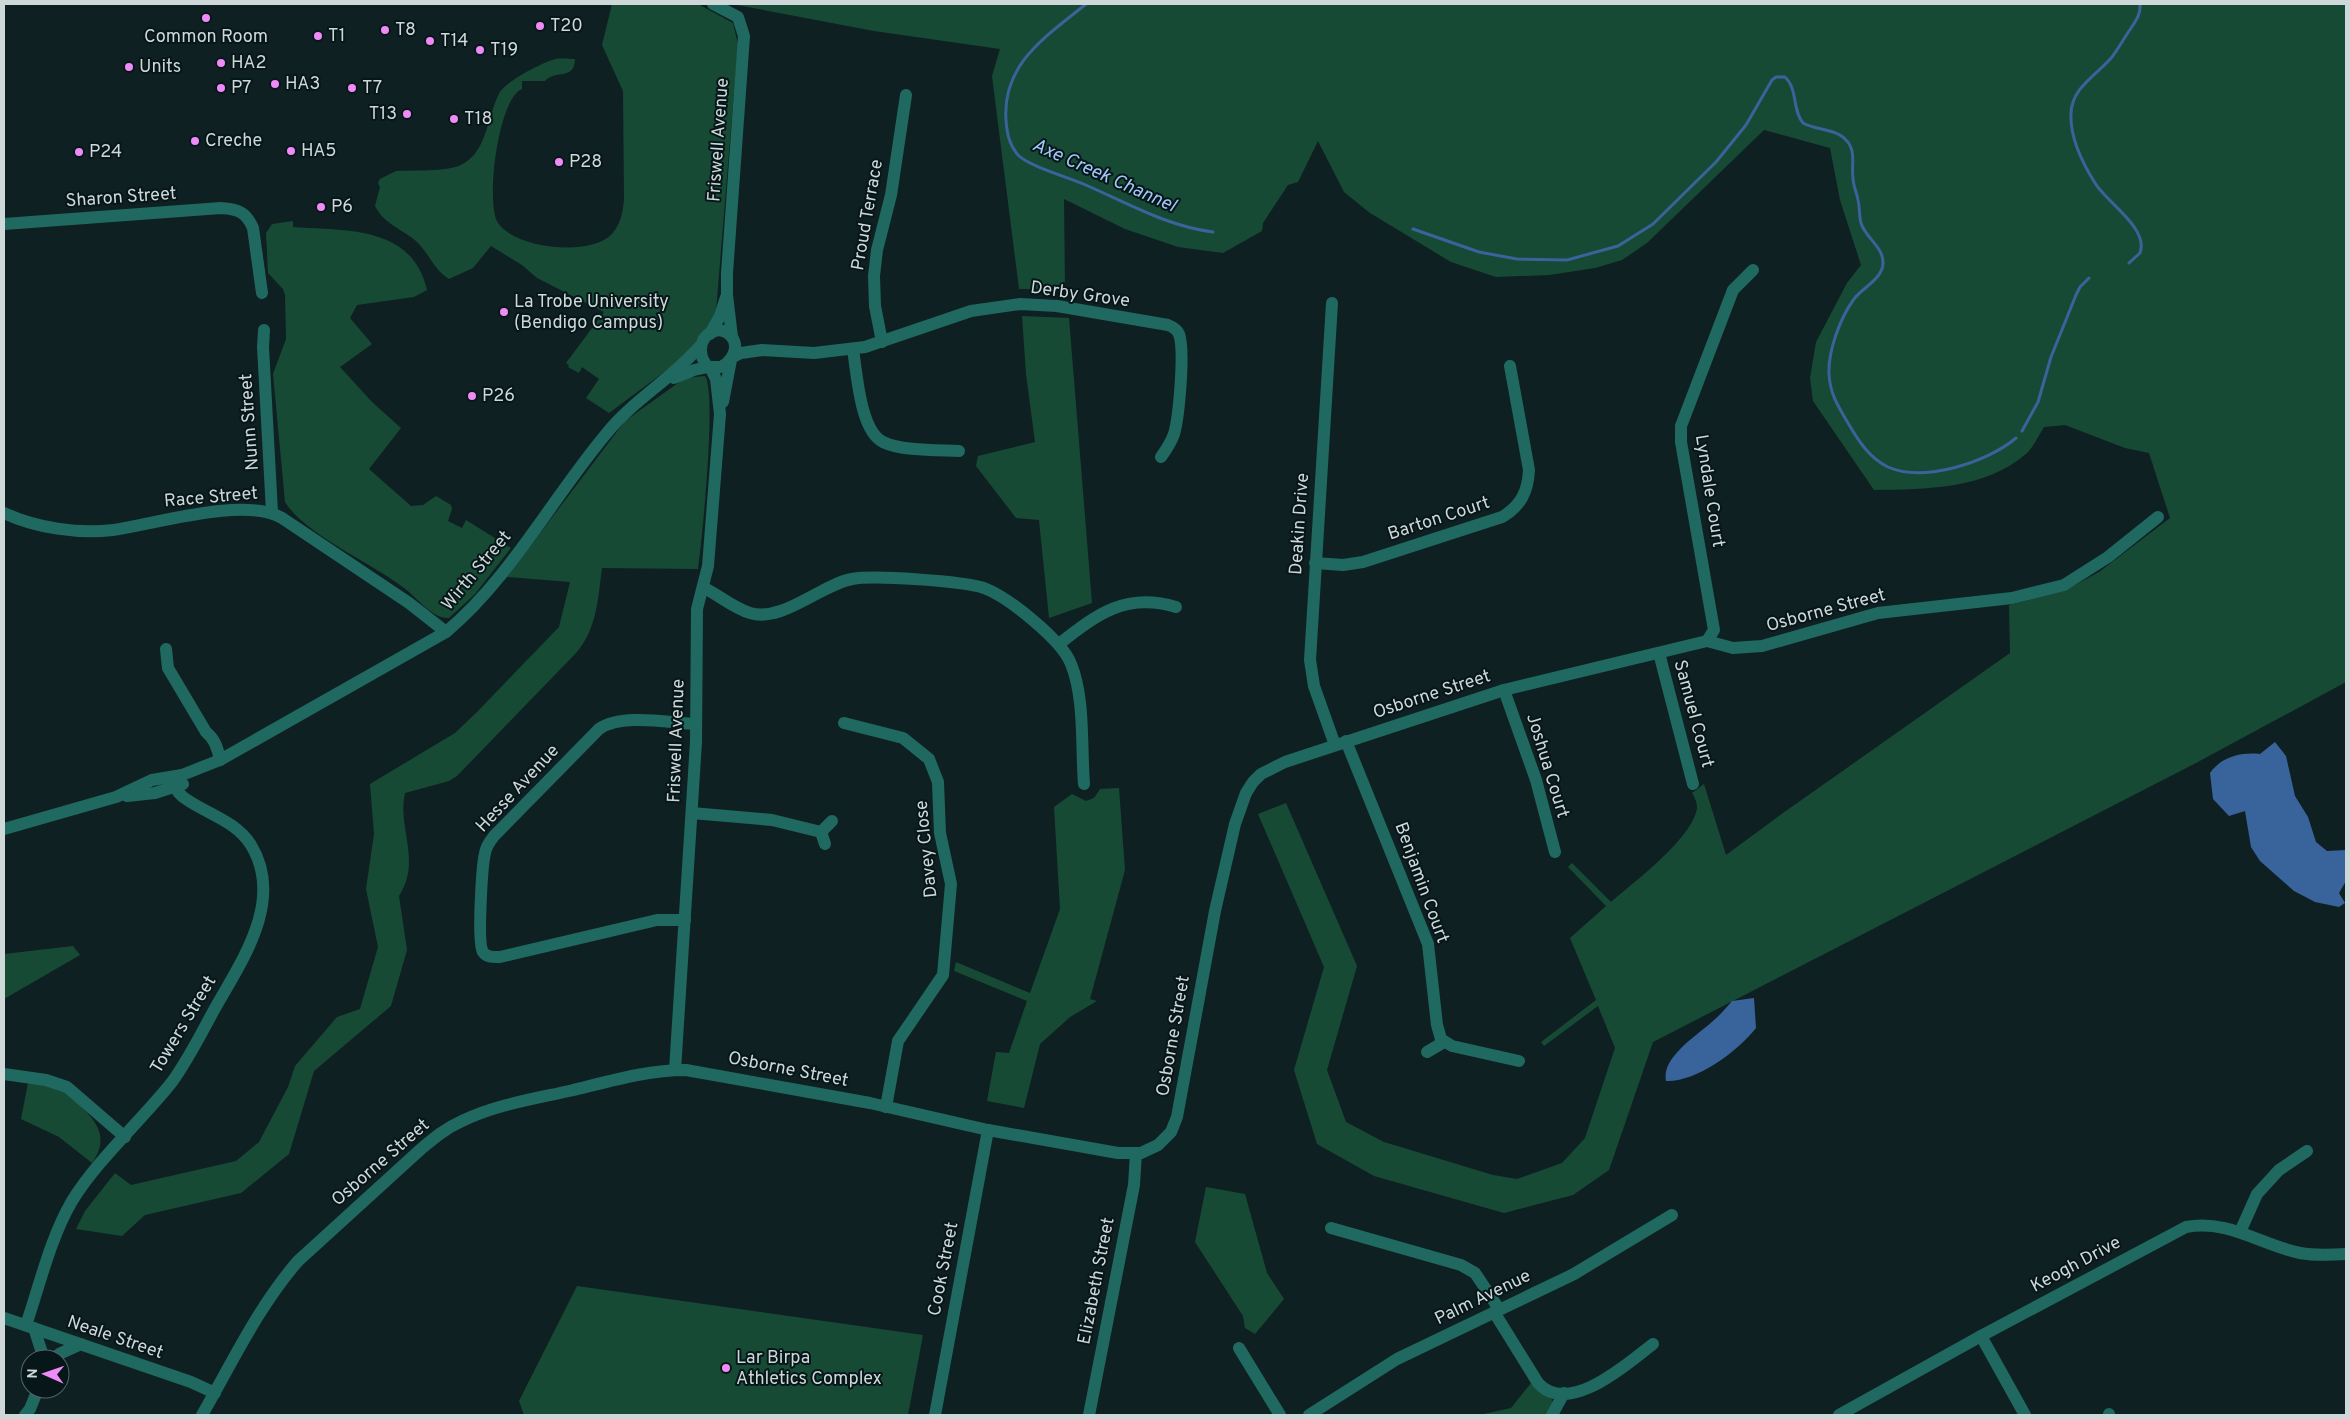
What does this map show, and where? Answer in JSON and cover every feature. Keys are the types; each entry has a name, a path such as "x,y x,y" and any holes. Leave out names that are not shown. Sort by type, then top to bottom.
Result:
{"street":[{"name":"Friswell Avenue","path":"713,4 738,17 744,36 727,295 733,338"},
{"name":"Proud Terrace","path":"882,342 875,306 874,276 877,250 891,195 906,95"},
{"name":"Sharon Street","path":"4,224 221,208 240,210 253,228 262,293"},
{"name":"Lyndale Court","path":"1707,641 1714,630 1681,442 1682,426 1733,290 1753,270"},
{"name":"Friswell Avenue","path":"710,334 720,316 727,295"},
{"name":"Deakin Drive","path":"1332,303 1310,660 1314,686 1340,743"},
{"name":"Derby Grove","path":"732,358 741,353 762,350 814,353 852,350 882,342 971,312 1020,304 1057,306 1168,325 1176,328 1179,333 1181,355 1176,423 1170,444 1161,457"},
{"name":"Nunn Street","path":"264,330 263,347 272,512"},
{"path":"720,330 733,338 736,350 732,358 721,367 709,367 700,357 700,346 710,334 720,330"},
{"name":"Derby Grove","path":"733,338 762,350"},
{"name":"Wirth Street","path":"4,829 116,797 152,780 176,781 220,760 446,632 468,612 495,580 613,425 637,402 664,381 700,346"},
{"path":"852,350 864,414 873,435 889,445 959,451"},
{"name":"Friswell Avenue","path":"675,1070 692,812 696,724 697,609 704,588 712,529 720,414 732,358"},
{"name":"Barton Court","path":"1315,563 1343,565 1363,562 1502,516 1518,504 1529,482 1529,470 1510,366"},
{"name":"Friswell Avenue","path":"709,367 716,379 720,414"},
{"name":"Wirth Street","path":"664,381 694,370 709,367"},
{"name":"Race Street","path":"4,513 38,525 86,531 114,530 194,514 253,510 272,512 409,604 446,632"},
{"name":"Osborne Street","path":"202,1415 259,1314 284,1278 317,1244 441,1132 462,1120 493,1109 634,1076 675,1070 708,1072 886,1107 988,1130 1118,1153 1136,1154 1152,1148 1165,1139 1177,1117 1216,903 1235,824 1246,793 1253,782 1272,768 1340,743 1504,690 1707,641 1733,648 1762,646 1878,613 2012,598 2064,585 2108,557 2158,517"},
{"path":"704,588 745,611 765,615 777,612 825,588 853,579 870,578 970,584 984,588 1006,600 1059,644 1070,662 1076,682 1084,784"},
{"path":"1059,644 1102,612 1120,604 1155,602 1176,606"},
{"path":"166,649 168,668 206,732 211,736 218,748 220,760"},
{"name":"Samuel Court","path":"1659,653 1694,784"},
{"name":"Joshua Court","path":"1504,690 1536,780 1555,852"},
{"name":"Hesse Avenue","path":"685,920 657,920 500,957 487,956 483,952 480,938 484,863 488,844 599,729 612,722 626,721 696,724"},
{"name":"Davey Close","path":"844,723 903,738 929,759 938,782 940,833 951,884 943,976 898,1041 886,1107"},
{"name":"Benjamin Court","path":"1340,743 1428,944 1437,1025 1444,1042"},
{"name":"Towers Street","path":"30,1327 47,1261 67,1212 79,1192 172,1082 186,1061 250,945 262,909 262,878 251,845 230,824 183,798 176,781"},
{"path":"692,812 772,820 820,832"},
{"path":"820,832 832,821"},
{"path":"820,832 825,844"},
{"path":"1427,1052 1444,1042 1519,1061"},
{"path":"4,1074 46,1080 67,1086 125,1137"},
{"name":"Cook Street","path":"935,1415 988,1130"},
{"path":"2240,1232 2257,1194 2279,1170 2307,1151"},
{"name":"Elizabeth Street","path":"1089,1415 1134,1185 1136,1154"},
{"name":"Palm Avenue","path":"1309,1415 1398,1359 1574,1274 1672,1215"},
{"name":"Keogh Drive","path":"1843,1414 1981,1336 2176,1231 2199,1224 2221,1226 2300,1253 2315,1255 2346,1254"},
{"path":"1331,1228 1454,1262 1468,1268 1474,1273 1538,1383 1549,1391 1564,1394 1594,1386 1654,1344"},
{"name":"Neale Street","path":"4,1318 215,1393"},
{"path":"30,1327 40,1349"},
{"path":"1981,1336 2025,1415"},
{"path":"70,1350 81,1344"},
{"path":"1239,1348 1280,1415"},
{"path":"1552,1415 1564,1394"},
{"path":"25,1415 34,1399"}],"green space":[{"path":"612,4 698,4 733,23 738,44 716,311 706,330 679,361 609,413 586,398 599,379 582,367 579,373 568,367 569,365 566,363 604,312 537,278 522,265 491,246 473,268 449,279 439,271 416,241 388,222 375,206 380,179 396,171 447,169 461,165 470,159 482,142 500,92 509,83 526,72 551,61 575,59 574,66 568,72 545,81 522,81 522,89 514,97 506,111 496,152 493,195 494,212 498,223 507,232 536,244 554,247 587,246 602,241 612,234 619,222 624,199 623,91 602,45"},
{"path":"732,4 2346,4 2346,682 2196,763 1653,1042 1609,1170 1573,1195 1504,1213 1374,1176 1317,1144 1294,1070 1324,967 1258,814 1286,803 1357,966 1327,1070 1346,1122 1384,1142 1493,1175 1517,1179 1562,1163 1585,1138 1615,1048 1598,1006 1544,1046 1541,1042 1596,1000 1570,938 1606,906 1568,867 1572,863 1611,902 1661,859 1685,833 1693,820 1697,808 1696,800 1692,793 1704,784 1726,855 2010,653 2009,605 2066,590 2099,572 2170,518 2149,453 2125,448 2065,425 2044,427 2027,453 1993,474 1974,481 1934,488 1874,490 1813,401 1810,378 1816,342 1847,283 1861,265 1840,200 1830,148 1764,130 1647,243 1622,260 1595,268 1549,275 1496,277 1451,262 1370,213 1344,192 1318,141 1298,182 1288,185 1263,223 1262,231 1223,253 1178,247 1125,229 1064,199 1065,289 1019,289 992,76 1000,49 874,31"},
{"path":"293,221 293,227 334,229 374,236 392,243 407,253 419,269 427,290 414,297 357,305 350,318 372,344 340,367 372,402 401,428 369,469 411,506 423,505 436,496 451,505 452,509 448,521 462,528 466,520 511,548 475,594 449,618 443,618 432,613 394,581 324,538 295,514 285,502 273,374 286,339 285,295 283,289 268,273 266,233 272,224"},
{"path":"1022,316 1069,318 1092,603 1049,618 1039,520 1016,518 976,466 978,456 1035,442 1026,374"},
{"path":"705,376 710,409 709,437 698,569 602,568 598,602 592,623 583,644 576,653 457,776 449,781 405,793 403,806 409,870 406,883 399,896 407,950 391,1006 314,1071 289,1154 241,1193 145,1215 122,1236 76,1229 85,1211 115,1173 131,1185 236,1161 259,1142 288,1087 295,1066 337,1017 360,1009 378,947 366,889 374,834 370,784 455,733 559,627 570,582 507,577 625,421 685,378"},
{"path":"1119,788 1125,870 1090,999 1097,1001 1070,1017 1040,1044 1024,1108 987,1101 996,1052 1009,1053 1027,1001 954,971 956,962 1030,993 1060,909 1054,807 1072,794 1086,801 1094,798 1100,789"},
{"path":"73,946 80,955 4,999 4,954"},
{"path":"28,1083 62,1090 90,1116 99,1130 100,1138 100,1146 92,1163 59,1137 21,1119"},
{"path":"1206,1187 1245,1194 1267,1273 1284,1299 1255,1334 1245,1328 1243,1316 1195,1242"},
{"name":"Lar Birpa Athletics Complex","path":"577,1286 923,1335 908,1415 524,1415 519,1401"},
{"path":"1531,1383 1551,1396 1553,1405 1546,1415 1479,1415 1511,1408"}],"water":[{"path":"2275,742 2286,756 2295,796 2308,817 2316,842 2327,851 2346,850 2346,881 2339,893 2345,903 2339,907 2315,902 2294,891 2260,861 2251,847 2245,811 2229,816 2213,799 2210,773 2220,763 2239,755 2260,754"},
{"path":"1754,998 1756,1028 1739,1046 1716,1064 1703,1071 1678,1080 1666,1081 1669,1063 1682,1047 1716,1019 1732,1001"}],"waterway":[{"name":"Axe Creek Channel","path":"1086,4 1042,40 1019,67 1011,82 1007,100 1006,125 1012,147 1018,155 1032,164 1081,183 1133,207 1164,220 1213,232"},
{"name":"Axe Creek Channel","path":"2129,263 2140,253 2141,244 2138,234 2133,225 2101,191 2090,176 2075,141 2071,114 2072,105 2080,89 2114,54 2137,18 2140,12 2140,4"},
{"name":"Axe Creek Channel","path":"1413,229 1479,252 1517,259 1567,260 1618,246 1653,224 1716,162 1746,125 1772,80 1776,77 1785,77 1792,87 1797,112 1803,123 1836,133 1849,143 1852,152 1853,181 1859,203 1861,223 1880,252 1883,262 1880,273 1854,299 1844,316 1836,335 1829,365 1830,381 1835,400 1856,436 1870,454 1881,463 1903,471 1919,473 1955,468 1973,462 2004,447 2016,438"},
{"name":"Axe Creek Channel","path":"2022,431 2038,402 2051,357 2076,295 2080,287 2089,278"}],"place":[{"name":"Common Room","path":"206,18"},
{"name":"T20","path":"540,26"},
{"name":"T8","path":"385,30"},
{"name":"T1","path":"318,36"},
{"name":"T14","path":"430,41"},
{"name":"T19","path":"480,50"},
{"name":"HA2","path":"221,63"},
{"name":"Units","path":"129,67"},
{"name":"HA3","path":"275,84"},
{"name":"P7","path":"221,88"},
{"name":"T7","path":"352,88"},
{"name":"T13","path":"407,114"},
{"name":"T18","path":"454,119"},
{"name":"Creche","path":"195,141"},
{"name":"HA5","path":"291,151"},
{"name":"P24","path":"79,152"},
{"name":"P28","path":"559,162"},
{"name":"P6","path":"321,207"},
{"name":"La Trobe University (Bendigo Campus)","path":"504,312"},
{"name":"P26","path":"472,396"},
{"name":"Lar Birpa Athletics Complex","path":"726,1368"}]}
